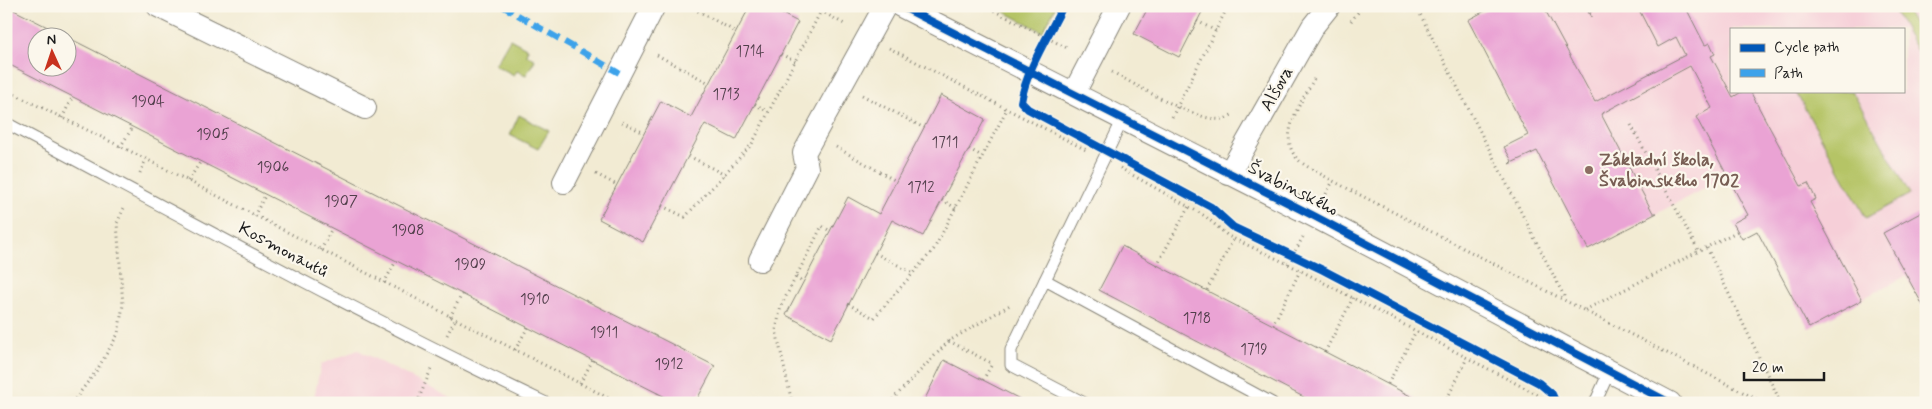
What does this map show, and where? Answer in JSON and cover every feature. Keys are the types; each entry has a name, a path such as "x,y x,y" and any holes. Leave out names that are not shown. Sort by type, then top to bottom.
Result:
{"street":[{"path":"158,6 365,108"},
{"path":"564,182 654,6"},
{"path":"760,260 807,168 804,153 885,6"},
{"name":"Švabinského","path":"902,6 1314,216 1670,403"},
{"path":"1074,93 1120,6"},
{"name":"Alšova","path":"1229,174 1313,26 1329,6"}],"lane":[{"path":"1084,403 1011,365 1011,350 1123,120"},
{"name":"Kosmonautů","path":"6,124 439,351 546,403"},
{"path":"1045,280 1272,403"},
{"path":"1595,403 1610,370"}],"path":[{"path":"689,6 736,32"},
{"path":"812,6 1189,206 1205,216 1228,236 1300,271 1540,396 1544,403"},
{"path":"1228,6 1178,107 1203,116 1222,119 1236,113"},
{"path":"1345,28 1364,6"},
{"path":"1416,6 1567,300"},
{"path":"662,206 685,217 752,144 821,11"},
{"path":"1197,21 1216,31"},
{"path":"1030,72 1051,30"},
{"path":"635,43 709,83"},
{"path":"781,54 796,62"},
{"path":"1317,74 1295,113 1289,131 1290,147 1301,162 1333,181 1764,403"},
{"path":"842,85 924,128"},
{"path":"6,90 618,403"},
{"path":"62,118 73,96"},
{"path":"755,104 768,112"},
{"path":"848,304 874,318 934,249 1007,109"},
{"path":"1631,125 1699,252"},
{"path":"120,147 133,127"},
{"path":"814,135 896,181"},
{"path":"969,149 982,156"},
{"path":"689,156 724,175"},
{"path":"72,403 97,370 118,334 123,305 117,223 146,160"},
{"path":"188,182 201,161"},
{"path":"254,216 266,194"},
{"path":"942,200 956,208"},
{"path":"1157,265 1189,206"},
{"path":"792,403 776,330 781,306 822,226 830,231"},
{"path":"321,250 332,228"},
{"path":"1585,310 1738,231"},
{"path":"1206,290 1234,238"},
{"path":"1707,248 1781,403"},
{"path":"1284,252 1300,260"},
{"path":"875,253 913,273"},
{"path":"384,283 396,261"},
{"path":"1273,325 1300,271"},
{"path":"796,277 803,282"},
{"path":"450,317 462,294"},
{"path":"1325,352 1352,298"},
{"path":"857,403 890,402 949,341 1013,304"},
{"path":"515,350 528,327"},
{"path":"1388,384 1416,331"},
{"path":"1445,403 1467,358"},
{"path":"580,383 593,360"},
{"path":"654,403 658,393"},
{"path":"1552,394 1558,403 1571,401 1574,403"}],"shaded area":[{"path":"1494,6 1926,6 1926,311 1906,276 1808,327 1728,176 1587,250 1468,20"},
{"path":"358,350 460,403 313,403 321,364"}],"green space":[{"path":"993,6 1056,6 1043,32"},
{"path":"1892,6 1904,6 1926,46 1926,67"},
{"path":"510,39 528,49 526,54 535,60 526,75 517,71 514,75 495,65"},
{"path":"1796,92 1853,92 1910,194 1866,218"},
{"path":"519,115 549,131 538,149 510,135"}],"building":[{"path":"6,6 49,28 28,28 28,74 6,63"},
{"path":"750,6 767,6 798,22 736,140 705,124 643,242 599,219 661,101 691,117"},
{"path":"1149,6 1205,6 1179,57 1134,34"},
{"name":"Základní škola, Švabinského 1702","path":"1494,6 1543,6 1595,102 1685,55 1676,37 1658,47 1637,6 1685,6 1705,45 1710,43 1715,54 1711,56 1733,97 1741,92 1751,92 1801,186 1808,183 1816,199 1810,202 1862,300 1809,328 1757,231 1742,239 1733,223 1748,215 1696,117 1712,108 1690,66 1601,114 1653,213 1657,213 1588,249 1537,151 1509,164 1512,161 1504,147 1528,135 1468,20"},
{"path":"1585,6 1602,6 1590,12 1591,17"},
{"path":"78,43 715,366 695,403 677,403 36,78 78,78"},
{"path":"941,95 985,119 923,236 892,220 831,339 786,315 848,197 879,214"},
{"path":"1926,210 1926,311 1883,233"},
{"path":"1122,246 1424,403 1315,403 1099,290"},
{"path":"944,360 1014,396 1027,403 923,403"}],"marked path":[{"path":"502,6 619,73"}],"cycle path":[{"path":"901,6 1314,216 1670,403"},
{"path":"1063,6 1028,78 1021,102 1028,109 1211,207 1233,227 1323,270 1539,383 1552,394 1556,403"}],"place":[{"name":"Základní škola, Švabinského 1702","path":"1589,170"}]}
